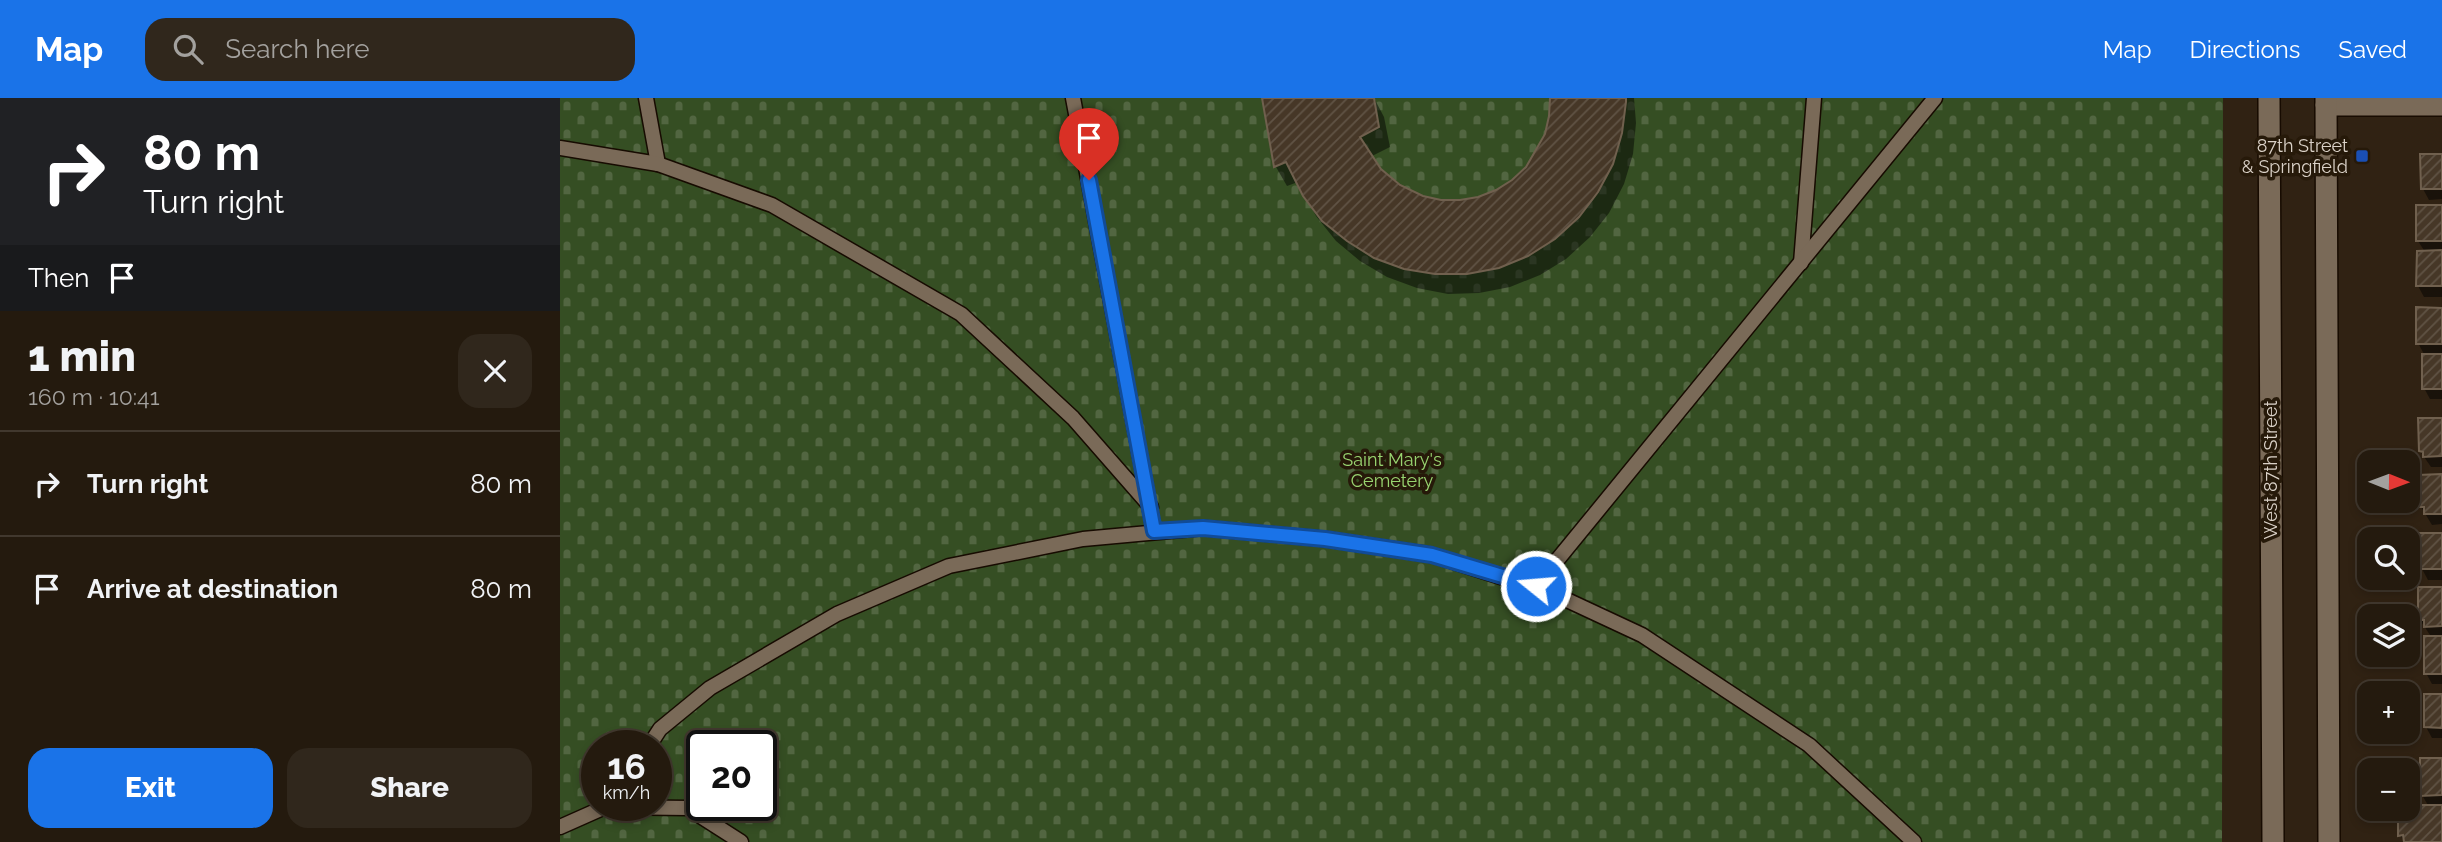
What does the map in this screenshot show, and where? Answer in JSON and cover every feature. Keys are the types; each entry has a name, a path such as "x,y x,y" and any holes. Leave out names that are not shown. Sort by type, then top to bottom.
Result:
{"main road":[{"name":"West 87th Street","path":"2269,98 2273,842"},
{"path":"2329,842 2326,101 2442,105"}],"lane":[{"path":"646,98 658,164"},
{"path":"1073,98 1154,531"},
{"path":"1801,263 1814,98"},
{"path":"1536,586 1935,98"},
{"path":"560,148 658,164 772,205 961,314 1073,418 1151,507"},
{"path":"659,730 710,688 837,614 949,566 1083,539 1203,528 1325,539 1432,555 1536,586 1642,635 1810,745 1914,842"},
{"path":"672,808 688,808 741,842"},
{"path":"560,827 581,817"}],"green space":[{"name":"Saint Mary's Cemetery","path":"560,98 2223,98 2222,842 560,842"}],"building":[{"path":"1262,98 1374,98 1379,127 1360,137 1381,169 1400,185 1423,196 1441,200 1478,197 1512,180 1526,167 1545,134 1550,98 1626,98 1626,102 1622,133 1613,164 1598,192 1579,217 1555,239 1528,256 1499,268 1467,274 1435,274 1404,269 1374,258 1322,221 1303,196 1286,162 1274,167"},
{"path":"2420,154 2442,154 2442,189 2421,189"},
{"path":"2416,205 2442,205 2442,241 2416,241"},
{"path":"2442,250 2442,286 2416,286 2417,251"},
{"path":"2416,307 2442,308 2442,344 2416,344"},
{"path":"2422,354 2442,354 2442,389 2422,389"},
{"path":"2418,418 2442,418 2442,456 2423,457 2423,452 2419,450"},
{"path":"2442,474 2442,514 2424,514 2424,507 2420,507 2420,475"},
{"path":"2420,533 2442,533 2442,569 2420,569"},
{"path":"2420,587 2442,587 2442,626 2424,627 2424,620 2420,620"},
{"path":"2424,636 2442,636 2442,674 2424,674"},
{"path":"2424,694 2442,694 2442,728 2424,727"},
{"path":"2420,758 2442,758 2442,795 2420,796"},
{"path":"2420,805 2442,805 2442,842 2404,842 2403,835 2398,836 2398,821 2420,821"}],"place":[{"name":"87th Street & Springfield","path":"2362,156"}],"route":[{"path":"1089,180 1154,531 1203,528 1325,539 1432,555 1536,586"}]}
